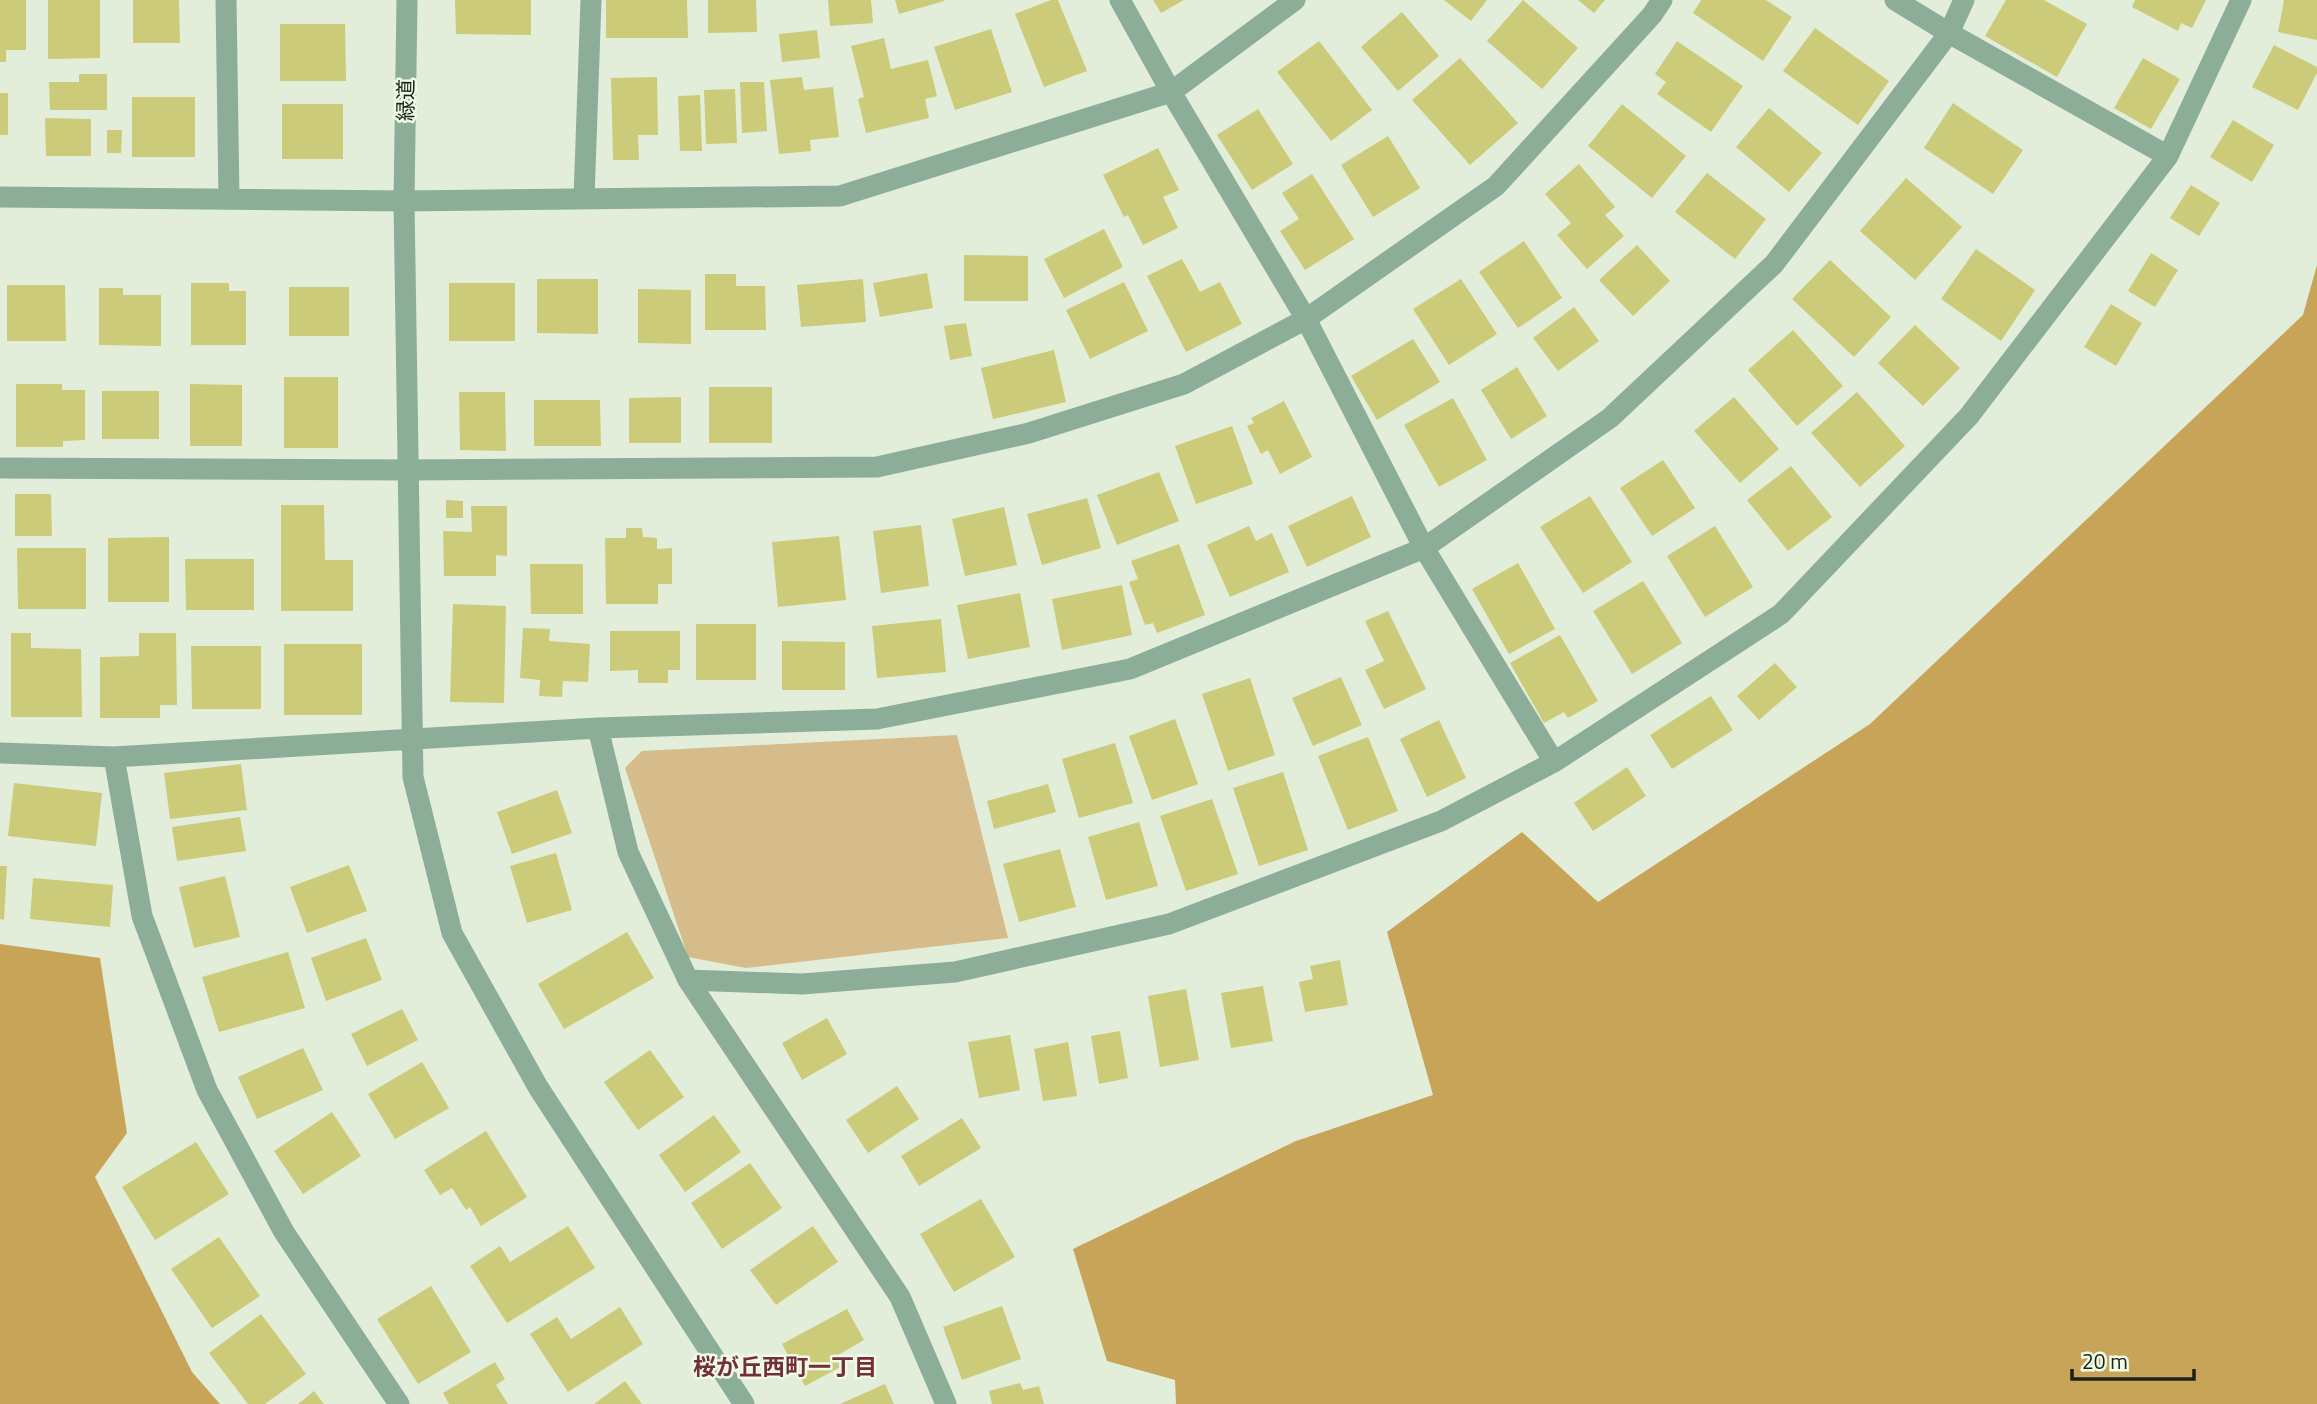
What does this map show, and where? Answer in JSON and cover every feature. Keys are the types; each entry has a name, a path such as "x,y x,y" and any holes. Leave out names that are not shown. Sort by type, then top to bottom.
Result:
{"street":[{"path":"226,0 229,199"},
{"name":"緑道","path":"407,0 404,201 413,777 452,933 538,1087 744,1404"},
{"path":"584,199 591,0"},
{"path":"1120,0 1171,92 1306,319 1424,548 1553,762"},
{"path":"0,197 404,201 840,196 1171,92 1295,0"},
{"path":"0,468 408,470 877,467 1029,433 1184,384 1306,319 1496,186 1652,15 1662,0"},
{"path":"1895,0 2168,156"},
{"path":"0,753 114,757 598,728 877,719 1130,668 1424,548 1610,418 1774,264 1949,33 1965,0"},
{"path":"688,980 802,984 955,972 1169,924 1441,821 1553,762 1781,614 1969,416 2168,156 2241,0"},
{"path":"598,728 628,852 688,980 900,1297 946,1404"},
{"path":"114,757 142,916 207,1090 284,1232 399,1404"}],"shaded area":[{"path":"2317,265 2317,1404 1176,1404 1175,1380 1107,1361 1073,1249 1296,1141 1433,1095 1387,932 1522,832 1598,902 1870,724 2303,315"},
{"path":"957,735 1008,938 746,968 688,957 625,768 642,751"},
{"path":"0,944 100,958 127,1133 95,1177 192,1372 220,1404 0,1404"}],"building":[{"path":"0,0 26,0 26,50 6,50 6,62 0,62"},
{"path":"48,0 100,0 100,58 48,59"},
{"path":"133,0 179,0 180,43 133,43"},
{"path":"455,0 531,0 531,35 456,34"},
{"path":"606,0 687,0 688,38 606,38"},
{"path":"708,0 756,0 757,32 708,33"},
{"path":"828,0 871,0 873,23 830,26"},
{"path":"895,0 944,0 944,1 899,14"},
{"path":"1051,0 1058,0 1087,71 1044,87 1015,14"},
{"path":"1153,0 1184,0 1161,13"},
{"path":"1444,0 1487,0 1471,21"},
{"path":"1523,0 1578,48 1542,89 1487,41"},
{"path":"1578,0 1605,0 1594,13"},
{"path":"1701,0 1766,0 1792,17 1763,61 1693,13"},
{"path":"2006,0 2044,0 2087,24 2057,77 1985,36"},
{"path":"2135,0 2206,0 2192,28 2181,23 2178,31 2132,7"},
{"path":"2284,0 2317,0 2317,40 2278,32"},
{"path":"1402,12 1439,56 1398,91 1361,47"},
{"path":"280,24 345,24 346,81 280,81"},
{"path":"1815,28 1889,81 1858,125 1783,71"},
{"path":"991,29 1012,92 955,110 934,47"},
{"path":"817,30 820,58 782,62 779,34"},
{"path":"884,38 891,69 928,60 937,96 925,99 929,118 866,133 858,99 864,97 851,46"},
{"path":"1319,41 1372,110 1331,141 1277,72"},
{"path":"1677,41 1743,86 1711,132 1657,94 1666,82 1655,74"},
{"path":"2274,45 2317,67 2317,73 2298,110 2252,87"},
{"path":"1460,58 1518,123 1470,165 1412,100"},
{"path":"2143,58 2180,79 2151,129 2114,108"},
{"path":"79,74 107,74 107,110 50,110 49,82 79,82"},
{"path":"657,77 658,135 638,135 639,160 613,160 611,78"},
{"path":"802,77 804,90 833,87 839,137 810,140 811,151 779,154 770,80"},
{"path":"740,82 764,82 767,131 742,133"},
{"path":"735,89 737,143 706,144 704,90"},
{"path":"0,93 8,93 8,135 0,135"},
{"path":"700,95 702,151 680,151 678,96"},
{"path":"132,97 195,97 195,157 132,157"},
{"path":"1953,103 2023,150 1993,194 1924,148"},
{"path":"282,104 343,104 343,159 282,159"},
{"path":"1622,104 1686,156 1652,198 1588,146"},
{"path":"1769,108 1822,153 1789,192 1736,147"},
{"path":"1258,109 1293,164 1252,190 1217,135"},
{"path":"45,118 91,119 91,156 46,156"},
{"path":"2233,120 2274,145 2252,182 2210,157"},
{"path":"107,130 122,130 121,153 107,153"},
{"path":"1388,136 1420,188 1373,217 1341,165"},
{"path":"1158,148 1179,190 1163,197 1178,228 1143,245 1128,215 1124,217 1103,175"},
{"path":"1579,164 1615,207 1605,215 1624,236 1587,269 1557,235 1571,223 1545,194"},
{"path":"1707,173 1766,219 1735,259 1675,212"},
{"path":"1312,174 1354,239 1305,270 1280,231 1299,219 1282,193"},
{"path":"1906,178 1962,227 1915,280 1860,231"},
{"path":"2191,185 2220,203 2199,236 2170,218"},
{"path":"1104,229 1123,267 1064,298 1044,259"},
{"path":"1524,241 1562,298 1518,328 1479,272"},
{"path":"1637,245 1670,281 1633,316 1599,280"},
{"path":"1976,249 2035,290 2001,341 1941,299"},
{"path":"2151,253 2178,270 2155,307 2128,291"},
{"path":"964,255 1028,256 1028,301 964,301"},
{"path":"1182,259 1200,292 1220,282 1242,324 1186,352 1147,276"},
{"path":"1830,260 1891,317 1854,357 1792,299"},
{"path":"927,273 933,308 880,317 873,283"},
{"path":"705,274 736,274 736,286 765,286 766,330 705,330"},
{"path":"537,279 598,279 598,334 537,333"},
{"path":"863,279 866,322 801,327 797,285"},
{"path":"1461,279 1497,334 1449,365 1413,309"},
{"path":"1124,282 1148,331 1090,359 1066,310"},
{"path":"191,283 229,283 229,291 246,291 246,345 191,345"},
{"path":"449,283 515,283 515,341 449,341"},
{"path":"7,285 65,285 66,341 7,341"},
{"path":"289,287 349,287 349,336 289,336"},
{"path":"99,288 123,288 123,295 161,295 161,346 99,345"},
{"path":"638,289 691,290 691,344 638,343"},
{"path":"2111,304 2142,323 2116,366 2084,347"},
{"path":"1574,307 1599,341 1558,371 1533,338"},
{"path":"966,323 972,356 950,360 944,326"},
{"path":"1915,325 1960,368 1923,406 1878,363"},
{"path":"1793,330 1843,386 1797,426 1748,370"},
{"path":"1413,339 1440,382 1377,420 1351,376"},
{"path":"1054,350 1066,402 993,419 981,368"},
{"path":"1517,367 1547,416 1511,439 1481,390"},
{"path":"284,377 338,377 338,448 284,448"},
{"path":"16,384 62,384 62,390 85,390 85,440 63,441 63,447 16,447"},
{"path":"190,384 242,385 242,446 190,446"},
{"path":"709,387 772,387 772,443 709,443"},
{"path":"102,391 159,391 159,439 102,439"},
{"path":"459,392 505,392 506,451 460,450"},
{"path":"1857,392 1905,446 1860,487 1811,433"},
{"path":"681,397 681,443 629,443 629,398"},
{"path":"1734,397 1779,449 1740,483 1694,431"},
{"path":"1453,398 1487,460 1439,487 1404,425"},
{"path":"534,400 600,400 601,446 534,446"},
{"path":"1284,401 1312,457 1280,474 1268,450 1261,454 1247,426 1254,423 1251,418"},
{"path":"1232,426 1253,484 1196,504 1175,446"},
{"path":"1663,460 1695,508 1652,536 1620,488"},
{"path":"1791,466 1832,517 1788,551 1747,500"},
{"path":"1159,472 1179,521 1117,545 1097,495"},
{"path":"15,494 51,494 52,536 15,536"},
{"path":"1352,496 1371,537 1307,567 1288,526"},
{"path":"1590,496 1632,562 1583,593 1540,527"},
{"path":"1087,498 1101,548 1042,565 1027,514"},
{"path":"446,500 463,501 463,518 446,518"},
{"path":"281,505 324,505 325,560 353,560 353,611 281,611"},
{"path":"471,506 507,506 507,556 496,555 496,576 444,576 443,531 472,532"},
{"path":"1004,507 1017,565 965,576 952,519"},
{"path":"921,525 929,586 881,593 873,531"},
{"path":"1249,526 1256,541 1272,533 1289,572 1230,597 1207,545"},
{"path":"1715,526 1753,587 1705,617 1667,556"},
{"path":"626,528 642,528 643,537 657,538 657,549 672,548 672,584 658,584 658,604 606,604 605,538 626,538"},
{"path":"839,536 846,600 778,607 772,542"},
{"path":"169,537 169,602 108,602 108,538"},
{"path":"1179,544 1205,615 1157,633 1153,623 1145,625 1129,582 1138,579 1131,561"},
{"path":"17,548 86,548 86,609 18,609"},
{"path":"185,559 254,559 254,610 186,610"},
{"path":"1518,563 1555,629 1509,654 1472,589"},
{"path":"530,564 583,564 583,614 531,614"},
{"path":"1643,581 1682,643 1632,674 1593,611"},
{"path":"1122,585 1132,635 1062,650 1052,599"},
{"path":"1020,593 1030,647 968,659 957,605"},
{"path":"453,604 506,606 504,703 450,702"},
{"path":"1388,611 1426,689 1384,709 1365,670 1384,661 1365,621"},
{"path":"941,619 946,672 877,678 872,626"},
{"path":"696,624 756,624 756,680 696,680"},
{"path":"523,628 550,629 549,641 590,644 588,682 563,681 562,697 539,696 540,680 520,678"},
{"path":"610,631 680,631 680,670 668,670 668,683 638,683 638,670 610,671"},
{"path":"11,633 31,633 31,648 81,649 82,717 11,717"},
{"path":"139,633 176,633 177,705 160,705 160,718 100,718 100,657 139,656"},
{"path":"1560,635 1598,701 1568,718 1564,712 1544,723 1510,663"},
{"path":"782,641 845,642 845,690 782,690"},
{"path":"284,644 362,644 362,715 284,715"},
{"path":"191,646 261,646 261,709 192,709"},
{"path":"1775,663 1797,687 1759,720 1737,696"},
{"path":"1341,677 1362,725 1313,746 1292,698"},
{"path":"1250,678 1275,755 1228,771 1202,694"},
{"path":"1711,696 1733,730 1672,769 1650,735"},
{"path":"1175,719 1198,784 1152,800 1129,736"},
{"path":"1439,720 1466,778 1427,797 1400,739"},
{"path":"1368,737 1398,811 1348,830 1318,756"},
{"path":"1115,743 1133,803 1079,818 1062,759"},
{"path":"241,764 247,810 170,819 164,773"},
{"path":"1627,767 1646,796 1593,831 1574,803"},
{"path":"1283,772 1308,850 1259,866 1233,788"},
{"path":"14,783 102,793 96,846 8,836"},
{"path":"1048,784 1056,812 994,829 987,801"},
{"path":"557,790 572,833 512,854 497,812"},
{"path":"1212,799 1238,874 1186,891 1160,816"},
{"path":"240,817 246,851 177,861 172,827"},
{"path":"1139,822 1158,886 1106,900 1088,837"},
{"path":"1060,849 1076,907 1019,922 1003,864"},
{"path":"556,853 572,910 527,923 510,866"},
{"path":"349,865 367,911 307,933 290,887"},
{"path":"0,866 7,866 4,920 0,919"},
{"path":"225,876 240,937 194,948 179,887"},
{"path":"33,878 113,885 110,927 30,919"},
{"path":"627,932 654,978 564,1029 538,984"},
{"path":"366,938 382,980 326,1001 311,958"},
{"path":"288,952 305,1008 219,1032 202,977"},
{"path":"1340,960 1348,1005 1305,1012 1299,982 1313,979 1310,966"},
{"path":"1263,986 1273,1041 1231,1048 1221,993"},
{"path":"1186,989 1199,1060 1160,1067 1148,996"},
{"path":"402,1009 418,1040 367,1066 351,1034"},
{"path":"827,1018 847,1054 802,1080 782,1043"},
{"path":"1120,1031 1128,1078 1099,1084 1091,1036"},
{"path":"1010,1035 1020,1090 979,1098 968,1042"},
{"path":"1068,1042 1077,1096 1043,1101 1034,1049"},
{"path":"303,1048 323,1090 257,1119 238,1077"},
{"path":"650,1050 684,1097 638,1130 604,1082"},
{"path":"422,1062 449,1108 395,1139 368,1094"},
{"path":"897,1086 919,1119 868,1153 846,1120"},
{"path":"332,1112 361,1156 303,1194 274,1151"},
{"path":"714,1115 741,1152 685,1192 659,1155"},
{"path":"962,1118 981,1148 919,1186 901,1156"},
{"path":"486,1131 527,1197 481,1226 470,1207 466,1210 452,1188 440,1195 424,1170"},
{"path":"196,1142 229,1194 155,1240 122,1187"},
{"path":"750,1163 782,1208 722,1249 691,1203"},
{"path":"981,1199 1015,1257 954,1292 920,1234"},
{"path":"568,1226 595,1268 507,1323 470,1266 500,1246 510,1262"},
{"path":"813,1226 838,1262 776,1305 750,1270"},
{"path":"219,1237 260,1296 212,1328 171,1269"},
{"path":"431,1286 471,1352 418,1384 377,1319"},
{"path":"1002,1306 1021,1359 962,1380 943,1327"},
{"path":"620,1307 643,1344 568,1392 530,1334 557,1317 571,1339"},
{"path":"847,1309 864,1340 838,1355 844,1365 805,1386 782,1344"},
{"path":"261,1314 306,1374 265,1404 248,1404 209,1353"},
{"path":"495,1362 505,1379 496,1385 508,1404 449,1404 443,1393"},
{"path":"625,1381 642,1404 594,1404"},
{"path":"1020,1383 1023,1390 1039,1386 1044,1404 992,1404 989,1391"},
{"path":"885,1384 894,1404 840,1404"},
{"path":"314,1391 324,1404 298,1404"}],"district":[{"name":"桜が丘西町一丁目","path":"785,1366"}]}
